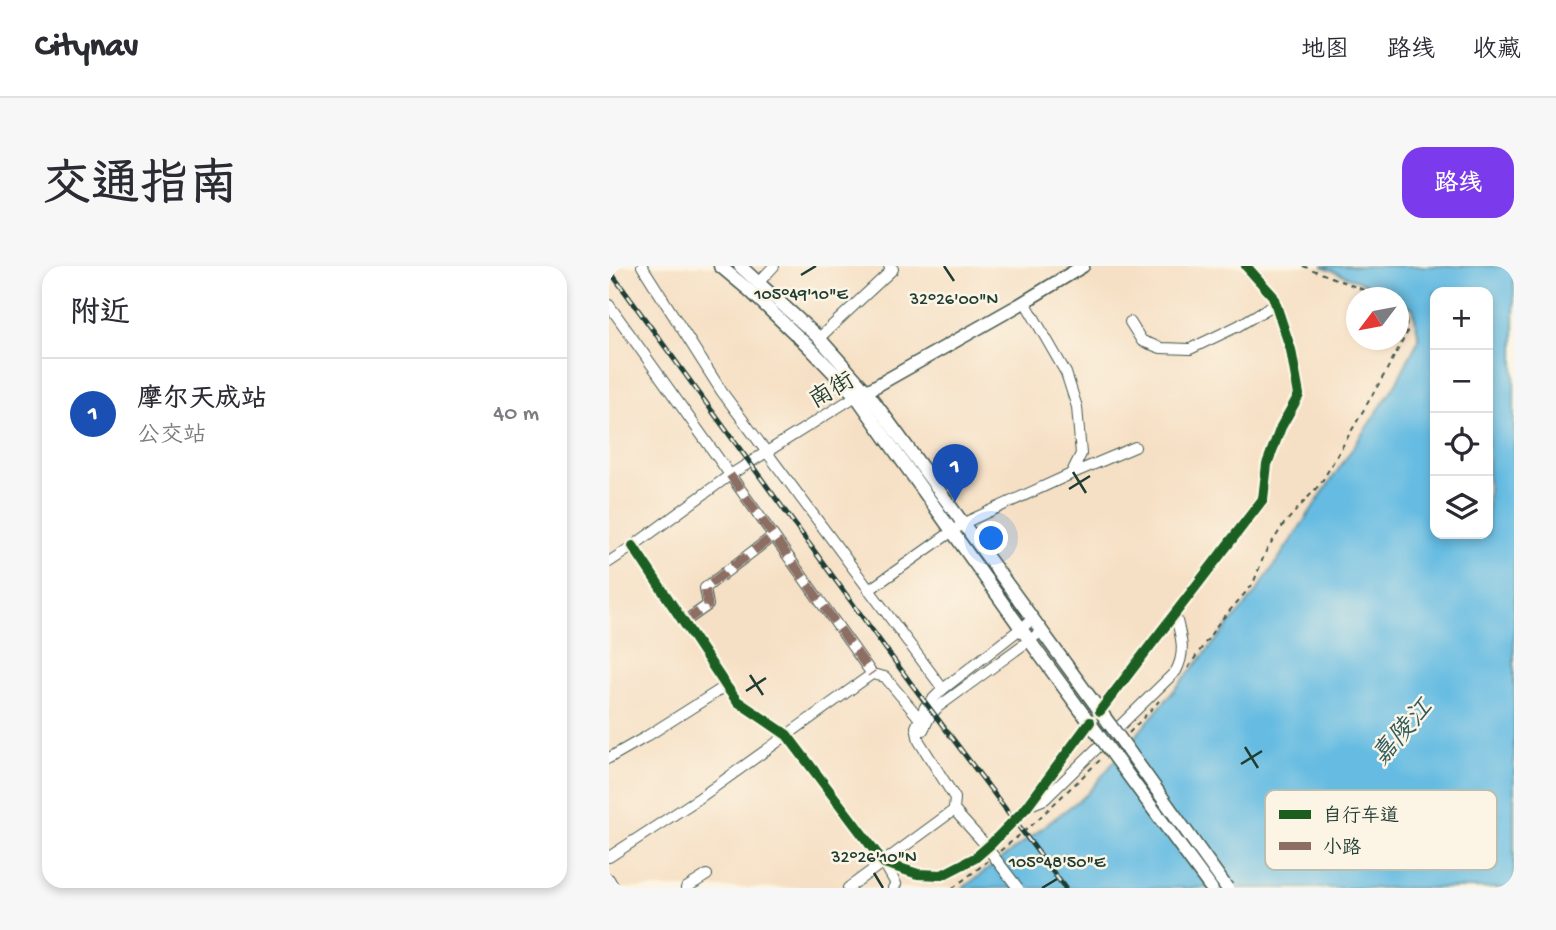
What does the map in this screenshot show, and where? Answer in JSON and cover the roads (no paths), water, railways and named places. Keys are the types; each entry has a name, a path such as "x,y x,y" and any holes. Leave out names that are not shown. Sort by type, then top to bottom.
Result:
{"main road":[{"path":"720,266 862,394 952,532 1211,888"},
{"path":"740,266 819,338 964,523 1227,888"},
{"name":"南街","path":"862,394 1083,266"}],"street":[{"path":"642,266 722,392 943,689"},
{"path":"759,282 773,266"},
{"path":"819,338 893,269 889,266"},
{"path":"1100,711 1263,499 1266,464 1299,395 1291,350 1273,296 1246,266"},
{"path":"1025,302 1066,373 1077,407 1081,454 1071,474"},
{"path":"1130,322 1142,341 1161,348 1190,349 1238,326 1275,303"},
{"path":"610,310 872,674 885,677 922,722"},
{"name":"南街","path":"609,562 730,475 862,394"},
{"path":"869,590 964,523 1135,447"},
{"path":"684,622 708,605 705,588 773,536"},
{"path":"633,546 737,701 787,735 884,863 896,884 893,888"},
{"path":"1027,807 1045,799 1176,671 1183,650 1175,613"},
{"path":"922,722 925,707 943,689 1033,619"},
{"path":"1018,888 954,810 955,798 919,741 916,727 1042,631"},
{"path":"609,857 698,799 872,674"},
{"path":"609,758 726,686"},
{"path":"884,863 918,874 942,875 975,858 1027,807 1090,722"},
{"path":"849,888 954,810"},
{"path":"685,888 707,875"},
{"path":"609,880 614,888"}],"water":[{"name":"嘉陵江","path":"1322,266 1514,266 1514,888 963,888 1087,794 1255,594 1395,385 1419,339 1413,308 1409,306 1409,287 1371,287"}],"railway":[{"path":"609,270 910,682 1065,888"}],"place":[{"name":"摩尔天成站","path":"955,502"}]}
